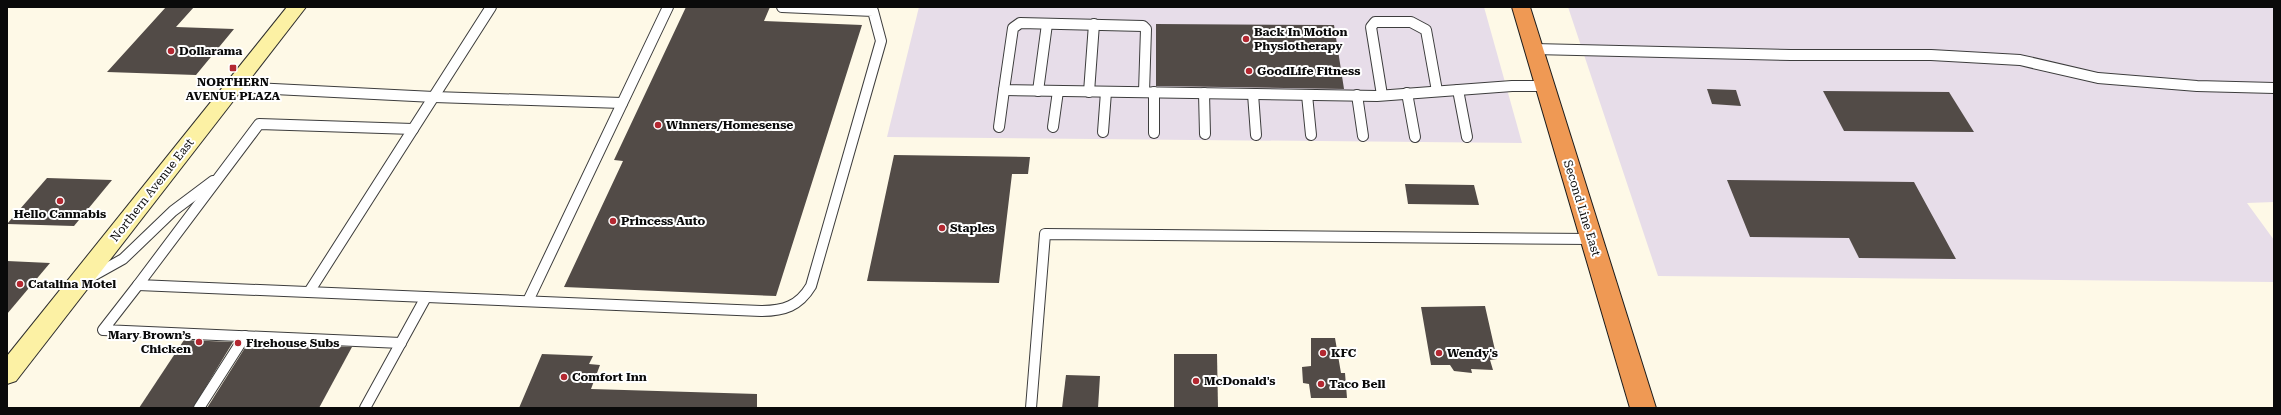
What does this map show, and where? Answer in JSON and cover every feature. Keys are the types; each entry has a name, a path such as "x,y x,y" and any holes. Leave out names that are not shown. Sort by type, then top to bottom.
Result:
{"highway":[{"name":"Second Line East","path":"1521,7 1643,408"}],"street":[{"name":"Northern Avenue East","path":"7,374 297,7"},
{"path":"7,355 58,310"}],"lane":[{"path":"309,292 491,7"},
{"path":"528,301 668,7"},
{"path":"138,285 778,311 791,307 804,299 810,286 881,41 873,11 782,7"},
{"path":"1382,95 1371,27 1374,22 1414,23 1423,26 1426,30 1437,91"},
{"path":"1000,127 1013,28 1020,23 1143,26 1146,30 1144,92"},
{"path":"1038,91 1047,24"},
{"path":"1089,92 1094,24"},
{"path":"1534,50 1752,54 1930,55 2012,59 2098,78 2197,86 2274,88"},
{"path":"1004,90 1382,95 1512,86 1545,86"},
{"path":"234,87 434,97 622,103"},
{"path":"1458,90 1468,137"},
{"path":"1053,127 1058,91"},
{"path":"1103,132 1106,92"},
{"path":"1154,92 1154,133"},
{"path":"1204,93 1205,134"},
{"path":"1407,93 1415,137"},
{"path":"1253,94 1256,135"},
{"path":"1307,95 1311,135"},
{"path":"1357,95 1363,136"},
{"path":"401,343 103,330 259,124 412,129"},
{"path":"78,284 123,259 173,212 220,176"},
{"path":"1031,408 1045,234 1591,238"},
{"path":"365,408 426,297"},
{"path":"198,408 245,336"}],"shaded area":[{"path":"919,7 1484,7 1522,143 887,137"},
{"path":"1568,7 2274,7 2274,202 2247,203 2274,240 2274,282 1658,276"}],"building":[{"name":"Dollarama","path":"166,7 194,7 176,27 234,29 196,75 107,72"},
{"path":"686,7 770,7 764,21 862,25 776,296 564,287 623,161 614,160"},
{"path":"1156,24 1334,25 1344,89 1156,86"},
{"path":"1707,89 1736,90 1741,106 1712,104"},
{"path":"1823,91 1949,92 1974,132 1844,131"},
{"name":"Staples","path":"894,155 1030,157 1028,174 1012,174 999,283 867,281"},
{"name":"Hello Cannabis","path":"47,178 112,180 74,226 7,224"},
{"path":"1727,180 1914,182 1956,259 1859,258 1849,238 1750,237"},
{"path":"1405,184 1474,185 1479,205 1408,204"},
{"name":"Catalina Motel","path":"7,261 50,263 7,314"},
{"path":"1485,306 1497,359 1490,360 1493,370 1471,369 1472,373 1454,371 1450,365 1431,365 1421,307"},
{"path":"1311,338 1335,338 1341,373 1345,373 1347,398 1311,398 1309,384 1303,383 1302,367 1311,366"},
{"path":"184,340 233,342 193,408 139,408"},
{"path":"248,343 352,347 319,408 207,408"},
{"name":"Comfort Inn","path":"542,354 593,356 589,364 600,365 591,389 757,394 757,408 519,408"},
{"name":"McDonald's","path":"1174,354 1217,354 1218,408 1174,408"},
{"path":"1066,375 1100,376 1098,408 1062,408"}],"place":[{"name":"Back In Motion Physiotherapy","path":"1246,39"},
{"name":"Dollarama","path":"171,51"},
{"name":"NORTHERN AVENUE PLAZA","path":"233,68"},
{"name":"GoodLife Fitness","path":"1249,71"},
{"name":"Winners/Homesense","path":"658,125"},
{"name":"Hello Cannabis","path":"60,201"},
{"name":"Princess Auto","path":"613,221"},
{"name":"Staples","path":"942,228"},
{"name":"Catalina Motel","path":"20,284"},
{"name":"Mary Brown’s Chicken","path":"199,342"},
{"name":"Firehouse Subs","path":"238,343"},
{"name":"KFC","path":"1323,353"},
{"name":"Wendy's","path":"1439,353"},
{"name":"Comfort Inn","path":"564,377"},
{"name":"McDonald's","path":"1196,381"},
{"name":"Taco Bell","path":"1321,384"}]}
